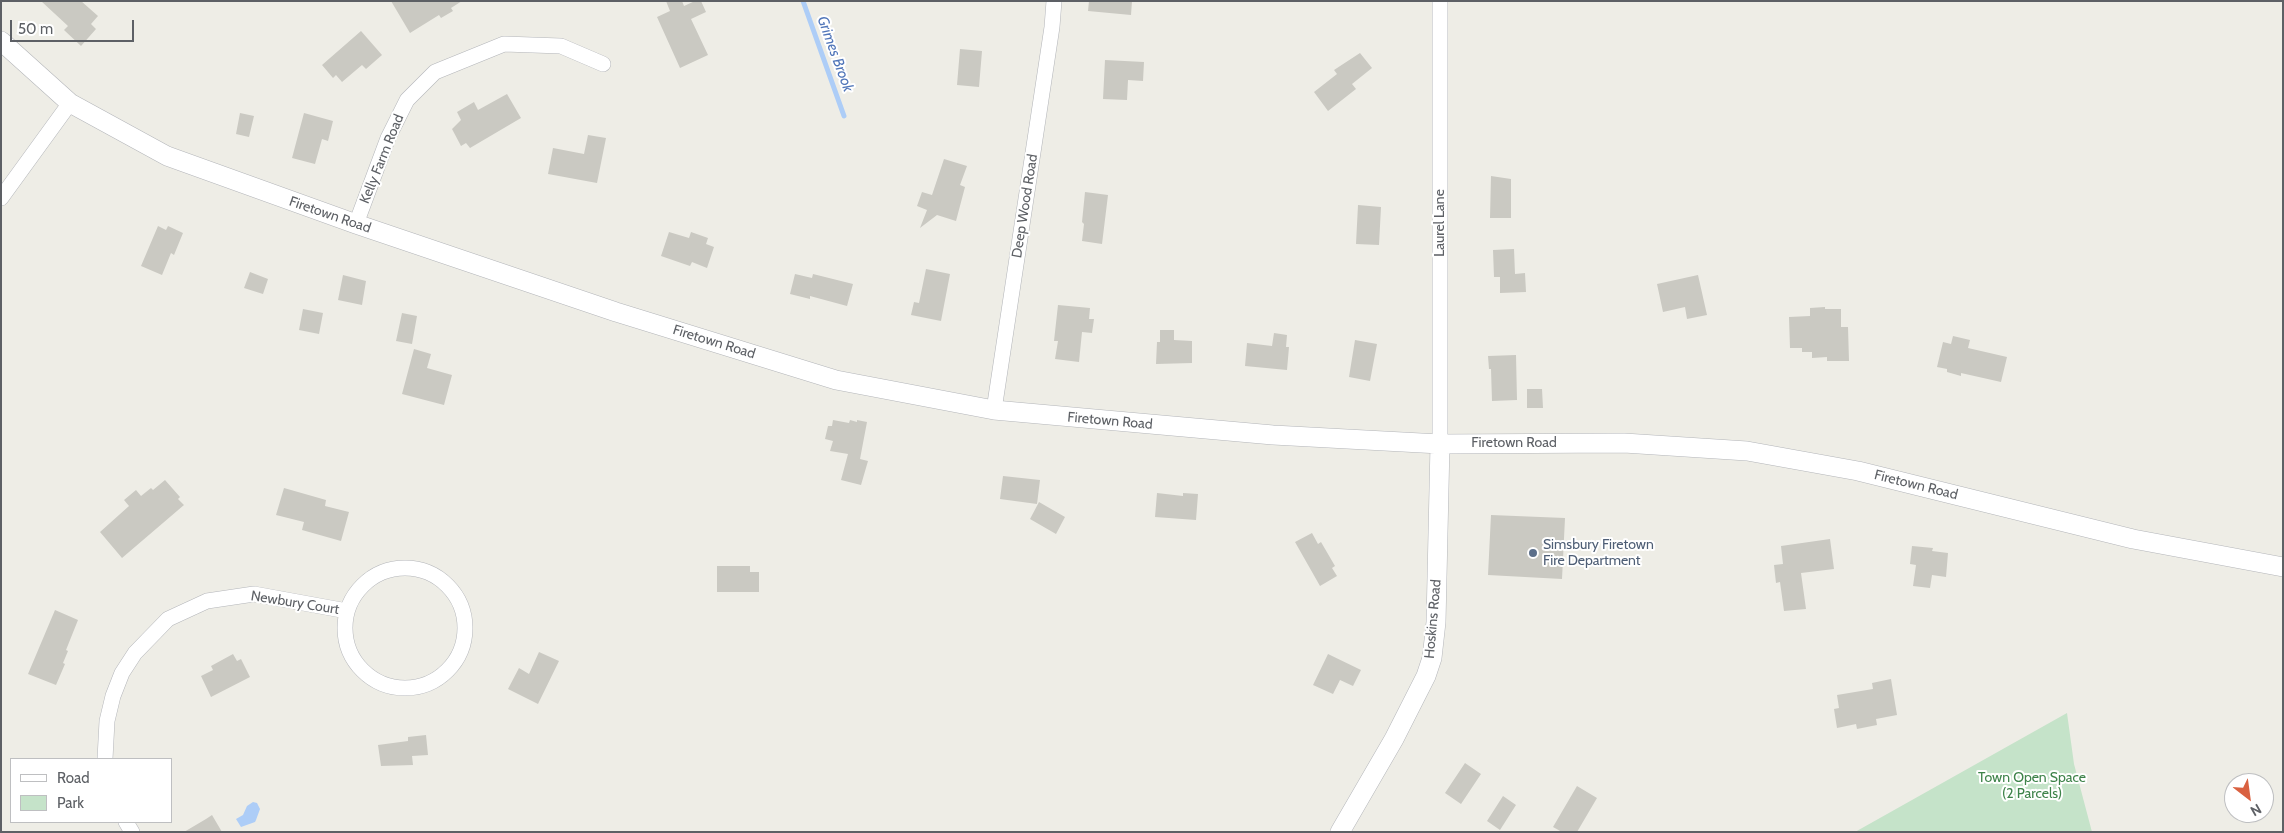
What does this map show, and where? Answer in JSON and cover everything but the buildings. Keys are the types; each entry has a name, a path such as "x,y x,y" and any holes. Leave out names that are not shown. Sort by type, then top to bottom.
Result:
{"street":[{"name":"Deep Wood Road","path":"994,410 1052,27 1054,1"},
{"name":"Laurel Lane","path":"1440,1 1440,444"},
{"name":"Firetown Road","path":"1,41 70,103 167,156 356,224 616,312 836,380 994,410 1272,435 1440,444 1624,443 1747,451 1858,471 2133,539 2283,566"},
{"name":"Kelly Farm Road","path":"356,224 388,138 407,100 435,72 504,44 561,46 603,64"},
{"path":"1,198 70,103"},
{"name":"Hoskins Road","path":"1340,832 1394,739 1426,676 1432,658 1436,622 1440,444"},
{"name":"Newbury Court","path":"407,567 426,571 443,581 456,596 464,614 465,634 460,653 449,669 433,681 414,687 394,687 375,680 360,667 349,650 345,631 347,611 356,593 370,579 387,570 407,567"},
{"name":"Newbury Court","path":"105,758 107,721 112,696 122,673 135,653 168,619 207,601 254,594 347,611"}],"green space":[{"name":"Town Open Space (2 Parcels)","path":"2067,713 2074,764 2092,832 1855,832"}],"water":[{"path":"253,802 257,803 260,809 256,820 241,827 236,819 243,815 247,806"}],"waterway":[{"name":"Grimes Brook","path":"803,1 844,116"}],"place":[{"name":"Simsbury Firetown Fire Department","path":"1533,553"}]}
